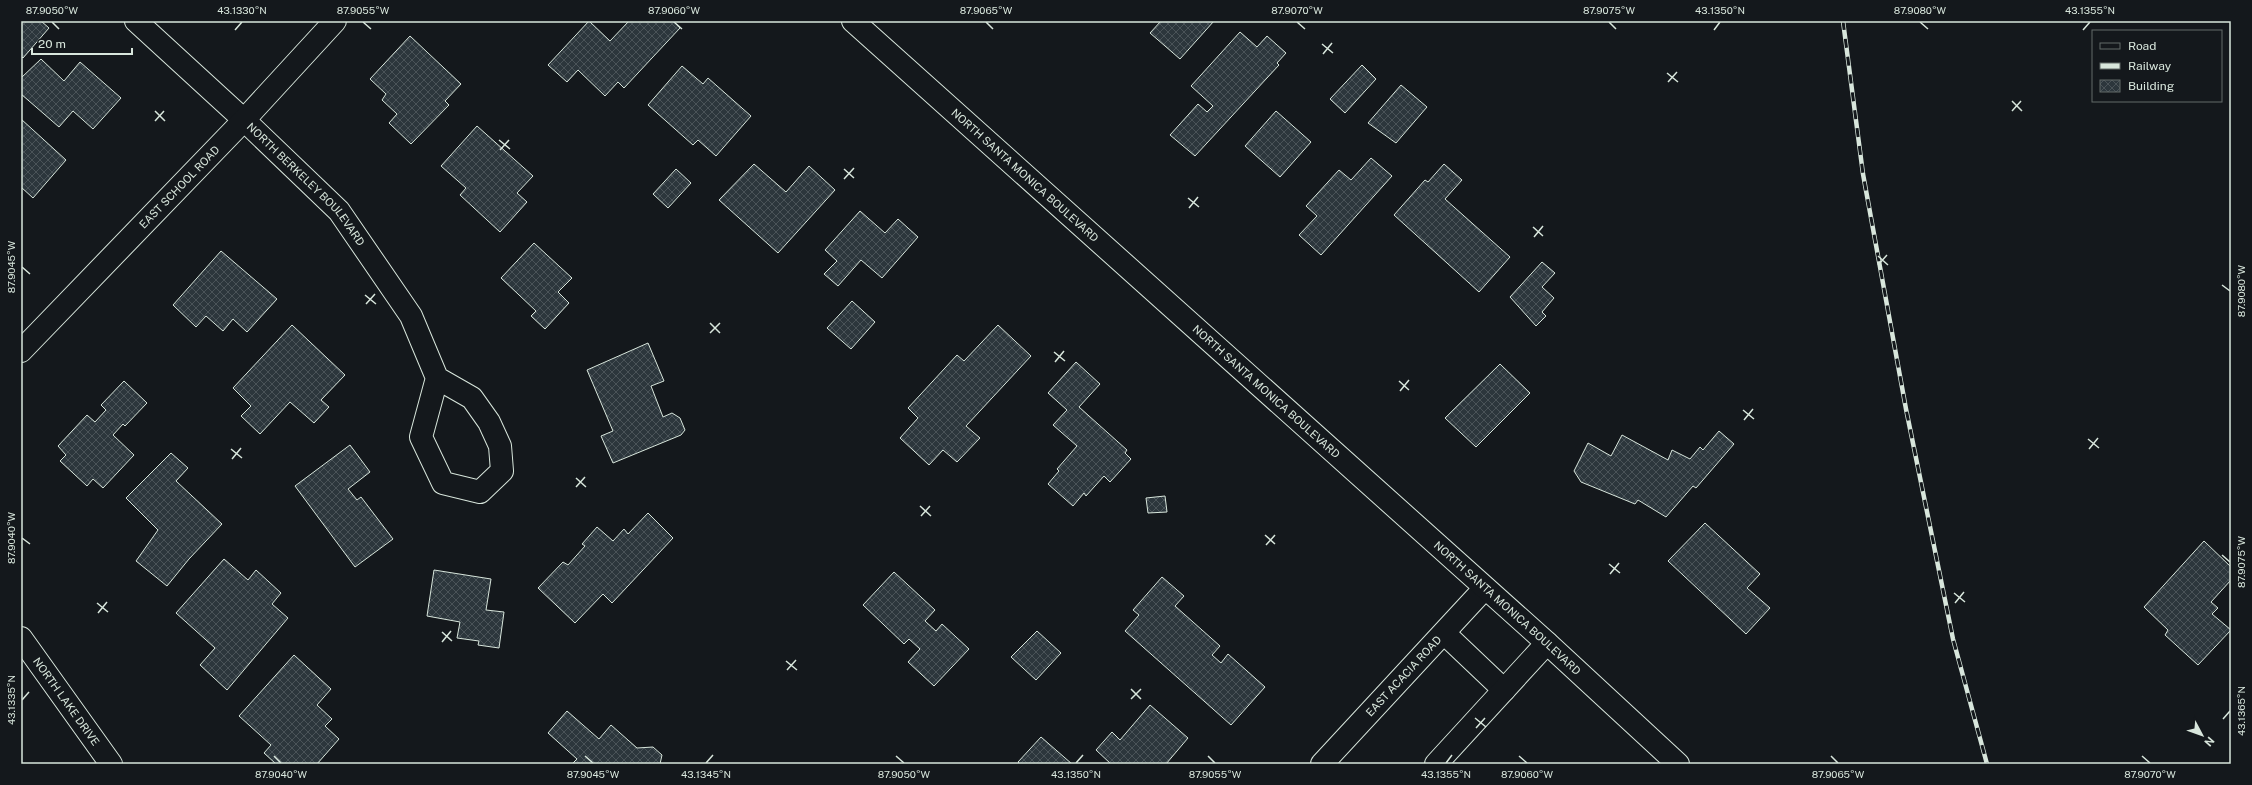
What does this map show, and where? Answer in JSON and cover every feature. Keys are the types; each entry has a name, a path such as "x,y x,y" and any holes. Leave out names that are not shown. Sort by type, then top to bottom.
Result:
{"street":[{"name":"NORTH BERKELEY BOULEVARD","path":"136,21 244,120 339,211 411,316 437,378"},
{"name":"EAST SCHOOL ROAD","path":"21,350 244,120 335,21"},
{"name":"NORTH SANTA MONICA BOULEVARD","path":"853,21 1547,643 1678,764"},
{"path":"437,378 472,398 489,422 500,446 502,471 480,492 443,484 421,437 437,378"},
{"name":"EAST ACACIA ROAD","path":"1322,764 1485,588"},
{"path":"1444,633 1504,690"},
{"name":"NORTH LAKE DRIVE","path":"21,638 112,764"},
{"path":"1436,764 1547,643"}],"building":[{"path":"21,21 41,21 49,28 23,58 21,56"},
{"path":"589,21 610,41 629,21 673,21 680,28 624,88 618,82 605,96 578,70 567,82 548,65"},
{"path":"1161,21 1214,21 1180,59 1150,33"},
{"path":"1240,32 1257,47 1267,36 1286,53 1277,63 1279,65 1195,156 1170,135 1198,104 1207,112 1213,106 1191,86"},
{"path":"410,36 461,84 445,101 449,105 411,144 389,123 397,114 382,100 386,94 370,79"},
{"path":"41,59 64,81 80,62 121,98 93,129 73,111 59,127 21,94 21,78"},
{"path":"1362,65 1376,79 1345,113 1330,99"},
{"path":"682,66 703,84 708,78 751,116 716,156 698,140 693,145 648,105"},
{"path":"1401,85 1427,107 1396,143 1368,123"},
{"path":"1276,111 1311,142 1280,177 1245,146"},
{"path":"21,119 66,160 33,198 21,187"},
{"path":"477,126 533,176 517,193 527,202 500,232 460,195 466,188 441,166"},
{"path":"1371,158 1392,176 1321,255 1299,235 1317,216 1306,206 1339,170 1351,180"},
{"path":"754,164 786,192 809,166 835,190 778,253 719,200"},
{"path":"1444,164 1462,180 1445,199 1510,257 1479,292 1394,215 1425,180 1428,182"},
{"path":"676,169 691,183 668,208 653,194"},
{"path":"860,211 885,233 898,219 918,237 882,278 861,260 838,286 824,274 837,261 825,250"},
{"path":"534,243 572,278 558,292 569,303 545,329 531,316 536,311 501,278"},
{"path":"221,251 277,299 247,332 233,319 223,331 206,316 196,327 173,305"},
{"path":"1542,262 1555,273 1542,287 1554,298 1542,312 1546,316 1536,326 1510,297"},
{"path":"852,301 875,322 851,349 827,328"},
{"path":"292,325 345,375 321,400 329,407 314,423 290,402 260,434 241,416 251,406 233,388"},
{"path":"998,325 1031,356 966,426 980,438 957,462 943,450 929,465 900,438 918,418 908,408 957,355 964,361"},
{"path":"648,343 664,381 651,386 663,417 672,413 680,418 685,430 681,435 613,463 601,436 613,431 587,370"},
{"path":"1076,362 1100,384 1079,407 1127,450 1125,453 1131,459 1110,482 1104,476 1086,496 1084,493 1073,506 1048,484 1059,471 1057,469 1077,446 1053,425 1067,410 1048,393"},
{"path":"1500,364 1530,393 1476,447 1445,418"},
{"path":"124,381 147,403 125,426 123,424 113,435 134,455 103,488 93,479 87,486 60,461 66,455 58,446 87,415 95,422 106,410 101,405"},
{"path":"1719,431 1734,444 1696,488 1693,486 1666,517 1638,500 1635,504 1581,482 1574,471 1588,443 1611,456 1622,435 1668,460 1672,450 1690,459 1700,447 1703,450"},
{"path":"350,445 370,472 348,489 357,500 361,497 393,539 355,567 295,486"},
{"path":"171,453 188,468 176,481 222,524 189,559 167,586 136,561 158,530 126,498"},
{"path":"1165,496 1167,512 1148,513 1146,498"},
{"path":"648,513 673,538 612,603 603,594 575,623 538,588 563,562 568,565 585,546 582,544 597,527 613,541 624,529 628,534"},
{"path":"1705,523 1760,574 1747,588 1770,608 1746,634 1668,561"},
{"path":"2204,541 2231,567 2231,580 2211,602 2218,608 2212,614 2231,630 2198,665 2165,635 2168,630 2144,607"},
{"path":"224,559 248,580 256,570 281,593 272,604 288,618 227,690 200,665 215,648 176,613"},
{"path":"434,570 491,579 486,610 504,612 499,648 478,645 479,641 457,638 460,622 427,616"},
{"path":"894,572 935,610 925,621 936,631 942,624 969,649 934,686 908,662 920,649 909,639 904,644 863,605"},
{"path":"1162,577 1184,596 1175,606 1220,646 1212,655 1221,663 1228,654 1265,687 1231,725 1125,631 1139,615 1133,610"},
{"path":"1037,631 1061,653 1036,680 1011,657"},
{"path":"294,655 331,689 317,705 332,719 325,726 339,739 317,764 276,764 264,753 271,745 239,716"},
{"path":"1150,705 1188,738 1166,764 1111,764 1096,750 1112,732 1120,740"},
{"path":"567,711 599,739 611,725 637,748 653,747 662,755 660,764 572,764 577,759 548,733"},
{"path":"1041,737 1072,764 1020,764 1018,762"}],"railway":[{"path":"1843,21 1863,174 1906,409 1953,639 1987,764"}]}
